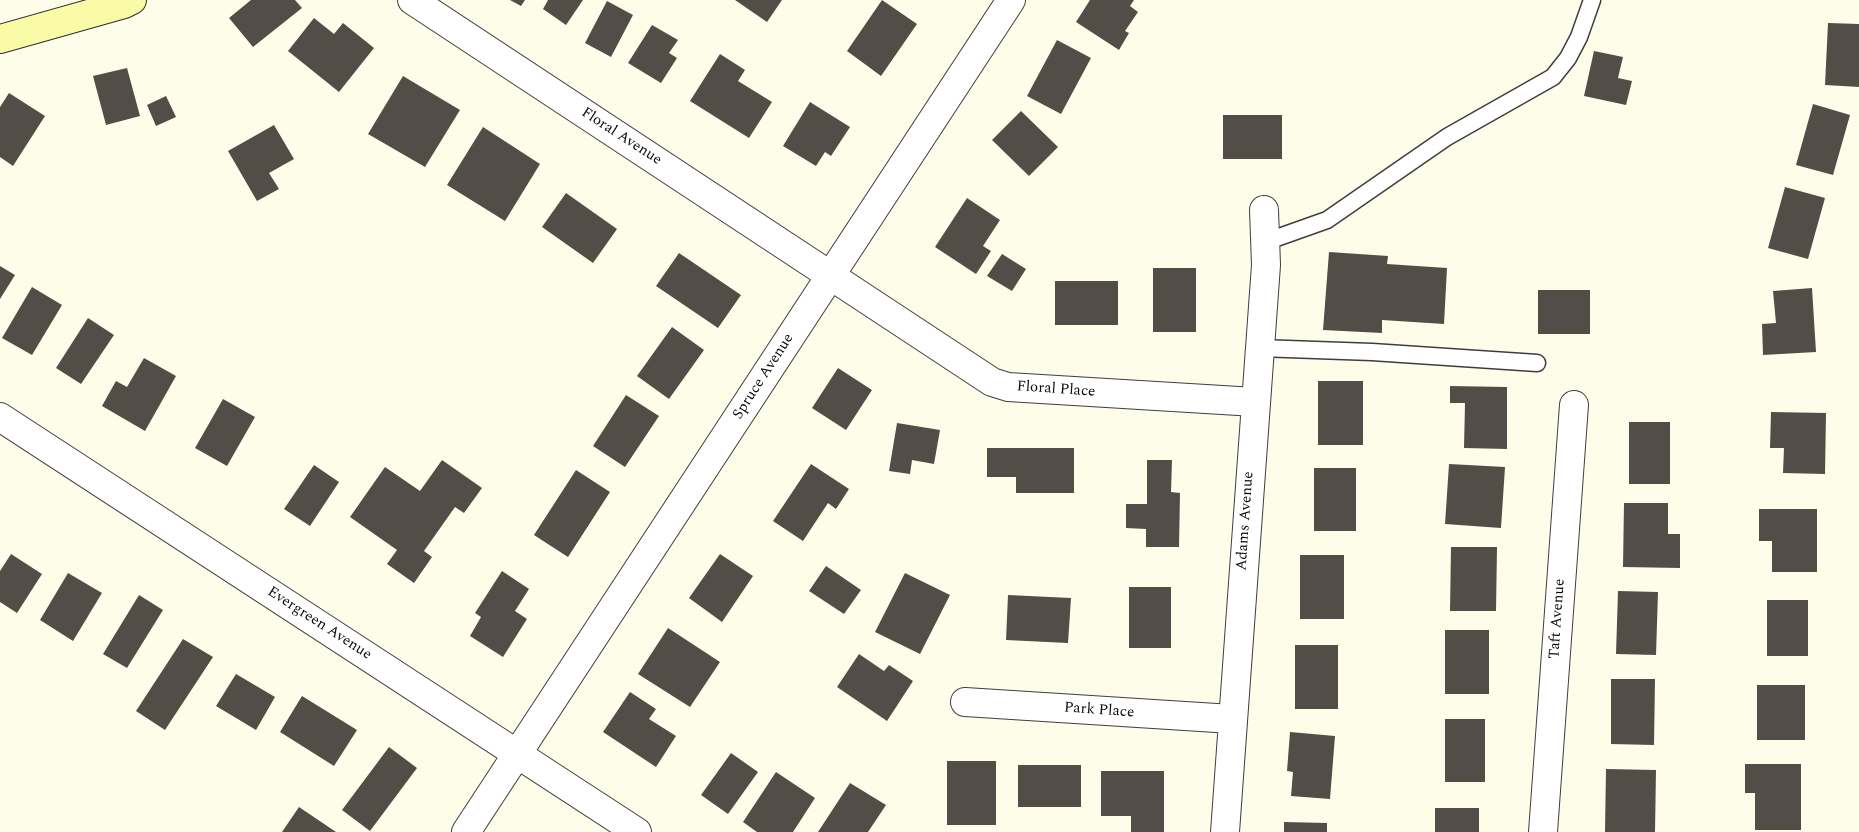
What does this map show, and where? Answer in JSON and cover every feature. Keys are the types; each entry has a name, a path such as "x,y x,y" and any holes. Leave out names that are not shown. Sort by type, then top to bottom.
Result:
{"street":[{"name":"Floral Avenue","path":"412,0 830,274"},
{"name":"Spruce Avenue","path":"466,832 1011,0"},
{"path":"1,36 126,1"},
{"name":"Adams Avenue","path":"1225,832 1266,265 1264,210"},
{"name":"Floral Place","path":"830,274 992,382 1008,387 1255,402"},
{"name":"Taft Avenue","path":"1543,832 1574,405"},
{"name":"Evergreen Avenue","path":"0,417 637,832"},
{"name":"Park Place","path":"965,702 1232,719"}],"lane":[{"path":"1265,242 1327,220 1447,137 1553,77 1568,58 1579,37 1592,0"},
{"path":"1259,348 1372,352 1537,362"}],"building":[{"path":"251,0 295,0 302,8 253,47 229,18"},
{"path":"510,0 525,0 521,6"},
{"path":"548,0 583,0 566,25 543,9"},
{"path":"735,0 782,0 767,22"},
{"path":"882,0 917,24 881,76 847,51"},
{"path":"1090,0 1134,0 1130,6 1138,12 1125,31 1129,33 1119,50 1076,22"},
{"path":"607,1 633,15 611,57 585,43"},
{"path":"314,18 334,34 343,23 374,48 339,92 288,51"},
{"path":"1828,23 1859,24 1859,87 1825,85"},
{"path":"652,25 678,40 669,53 677,58 661,83 628,63"},
{"path":"1057,40 1091,58 1061,114 1027,96"},
{"path":"1594,51 1623,57 1618,78 1632,81 1626,105 1584,96"},
{"path":"720,54 745,70 738,81 772,102 749,138 690,101"},
{"path":"127,68 140,116 106,125 93,76"},
{"path":"403,76 460,110 425,167 368,134"},
{"path":"9,93 45,116 13,166 0,157 0,107"},
{"path":"166,96 176,117 156,126 147,105"},
{"path":"810,102 850,127 831,156 825,152 816,166 783,146"},
{"path":"1813,104 1850,115 1833,175 1796,165"},
{"path":"1021,111 1058,147 1029,176 992,140"},
{"path":"1223,115 1282,115 1282,159 1223,159"},
{"path":"274,125 294,159 269,173 279,189 257,201 228,151"},
{"path":"483,127 540,164 505,221 447,185"},
{"path":"1785,187 1825,198 1808,259 1768,248"},
{"path":"566,193 617,229 593,263 542,227"},
{"path":"967,198 1000,220 983,246 991,251 976,274 935,247"},
{"path":"1329,252 1388,256 1387,264 1447,268 1444,324 1382,320 1382,333 1323,330"},
{"path":"679,253 741,295 718,328 656,286"},
{"path":"1002,254 1026,269 1012,291 987,276"},
{"path":"0,266 15,275 0,299"},
{"path":"1153,268 1196,268 1196,332 1153,332"},
{"path":"1055,281 1118,281 1118,325 1055,325"},
{"path":"32,287 62,305 32,355 2,338"},
{"path":"1812,288 1816,352 1763,355 1762,324 1776,323 1773,291"},
{"path":"1538,290 1590,290 1590,334 1538,334"},
{"path":"88,318 114,335 81,384 56,368"},
{"path":"672,327 704,350 669,399 637,376"},
{"path":"144,358 176,376 145,431 102,406 116,381 127,387"},
{"path":"838,368 872,390 846,430 812,408"},
{"path":"1318,381 1363,381 1363,445 1318,445"},
{"path":"1450,386 1507,387 1507,449 1464,448 1465,403 1450,403"},
{"path":"626,395 659,416 625,467 593,446"},
{"path":"223,399 255,417 227,466 195,448"},
{"path":"1771,412 1826,413 1825,474 1783,473 1784,448 1770,448"},
{"path":"1629,422 1670,422 1670,484 1629,484"},
{"path":"897,423 940,430 934,464 912,460 910,474 889,471"},
{"path":"987,448 1074,448 1074,493 1016,493 1016,477 987,477"},
{"path":"442,460 482,488 464,513 455,507 424,551 432,557 414,583 387,564 397,550 350,517 385,467 420,491"},
{"path":"1147,460 1172,460 1171,492 1180,493 1179,547 1146,547 1146,529 1126,528 1126,504 1147,504"},
{"path":"811,464 849,489 836,509 828,503 803,541 773,521"},
{"path":"1449,464 1505,467 1501,528 1445,524"},
{"path":"314,465 339,482 310,526 284,509"},
{"path":"1314,468 1356,468 1356,531 1314,531"},
{"path":"576,470 610,492 568,557 534,535"},
{"path":"1624,503 1668,503 1668,534 1680,534 1680,568 1623,567"},
{"path":"1759,509 1817,509 1817,572 1772,572 1772,541 1759,541"},
{"path":"1451,547 1497,547 1496,611 1450,611"},
{"path":"11,554 42,574 17,613 0,602 0,571"},
{"path":"720,554 753,576 722,622 689,598"},
{"path":"1300,555 1344,555 1344,619 1300,619"},
{"path":"826,566 861,590 844,614 809,591"},
{"path":"502,571 529,589 515,611 527,619 503,657 470,636 481,617 475,613"},
{"path":"68,573 102,593 73,641 40,620"},
{"path":"905,573 950,595 920,654 875,632"},
{"path":"1129,587 1171,587 1171,648 1129,648"},
{"path":"1618,591 1658,592 1656,655 1616,654"},
{"path":"139,595 163,610 127,668 103,654"},
{"path":"1008,595 1071,598 1068,643 1006,640"},
{"path":"1767,600 1808,600 1808,656 1767,656"},
{"path":"668,628 720,662 690,707 638,674"},
{"path":"1445,630 1489,630 1489,694 1445,694"},
{"path":"183,639 213,657 165,730 136,711"},
{"path":"1295,645 1338,645 1338,709 1295,709"},
{"path":"859,654 884,671 889,665 913,681 887,721 837,687"},
{"path":"236,674 275,697 256,730 216,706"},
{"path":"1611,679 1655,679 1654,745 1611,744"},
{"path":"1757,685 1805,685 1805,740 1757,740"},
{"path":"630,692 656,709 649,719 676,736 656,767 603,732"},
{"path":"302,696 357,730 334,766 280,732"},
{"path":"1445,719 1485,719 1485,782 1445,782"},
{"path":"1290,732 1335,736 1330,799 1291,796 1293,772 1287,771"},
{"path":"389,747 417,768 370,831 342,810"},
{"path":"731,753 758,772 728,814 701,795"},
{"path":"947,761 996,761 996,825 947,825"},
{"path":"1745,764 1801,764 1801,830 1755,830 1755,793 1745,793"},
{"path":"1018,765 1081,765 1081,807 1018,807"},
{"path":"1606,769 1656,770 1655,832 1605,832"},
{"path":"1101,771 1164,771 1164,832 1131,832 1131,816 1101,816"},
{"path":"776,772 815,798 793,832 757,832 743,822"},
{"path":"850,783 886,805 868,832 818,832"},
{"path":"299,807 336,832 282,832"},
{"path":"1435,808 1479,808 1479,832 1435,832"},
{"path":"1284,822 1327,823 1327,832 1284,832"}]}
